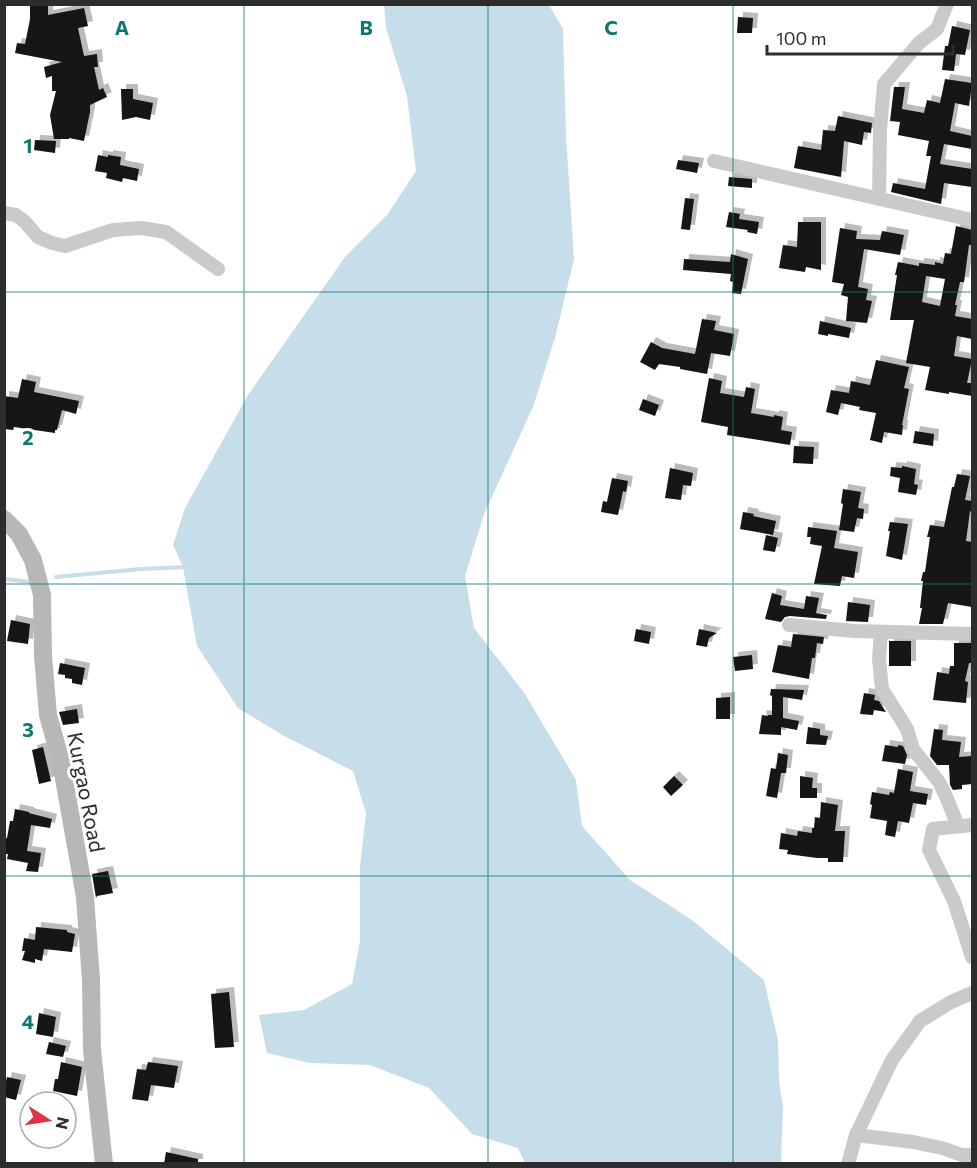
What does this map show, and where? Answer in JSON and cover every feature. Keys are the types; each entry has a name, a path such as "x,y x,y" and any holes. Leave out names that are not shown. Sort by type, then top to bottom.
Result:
{"street":[{"path":"879,199 880,130 884,84 919,43 937,29 948,4"},
{"path":"714,161 972,220"},
{"path":"4,213 16,215 38,237 65,246 113,230 141,228 166,232 218,269"},
{"name":"Kurgao Road","path":"4,519 19,534 33,560 42,595 43,656 48,715 61,762 85,897 91,980 92,1049 104,1164"},
{"path":"789,625 854,631 972,634"},
{"path":"880,632 879,659 882,689 907,729 914,749 939,782 958,826"},
{"path":"972,825 933,829 929,850 954,901 972,957"},
{"path":"848,1164 856,1135 892,1060 920,1021 951,1002 972,993"},
{"path":"856,1135 913,1142 962,1155 972,1155"}],"water":[{"path":"384,5 549,5 563,29 566,136 574,259 555,338 533,407 484,514 465,576 474,628 525,694 576,780 582,826 630,880 692,920 764,980 778,1040 779,1082 783,1107 781,1163 525,1163 518,1148 472,1134 429,1088 370,1065 310,1063 267,1053 259,1015 304,1010 352,984 360,941 360,866 366,813 353,771 284,736 238,708 197,646 183,567 173,545 185,508 248,395 345,257 387,215 416,171 407,96 386,28"}],"building":[{"path":"30,4 48,4 48,15 84,8 88,26 78,28 84,56 97,54 98,67 94,67 99,90 103,88 107,97 90,105 84,141 69,138 54,139 50,115 56,91 52,91 52,76 46,78 44,67 62,62 15,53 17,43 25,44 30,19"},
{"path":"738,17 753,18 752,33 737,33"},
{"path":"952,26 970,30 965,55 956,54 954,71 942,70 945,46 948,46"},
{"path":"945,79 972,83 969,106 955,103 950,131 972,136 972,149 944,144 940,164 972,169 972,187 944,183 941,204 891,192 893,183 925,189 931,156 926,156 929,141 898,135 900,122 890,121 894,87 905,87 902,109 924,113 927,100 940,103"},
{"path":"121,89 133,89 133,99 153,103 150,120 136,117 122,120"},
{"path":"838,116 872,123 871,133 864,132 862,145 844,141 841,177 794,168 798,146 821,150 823,130 835,131"},
{"path":"35,140 56,141 55,153 34,150"},
{"path":"98,155 121,157 120,165 139,169 137,181 123,178 122,182 106,178 107,173 95,171"},
{"path":"678,160 699,163 697,173 676,169"},
{"path":"729,177 752,179 752,188 728,186"},
{"path":"685,198 694,199 690,230 681,229"},
{"path":"729,212 740,214 739,219 759,222 757,234 747,232 748,230 726,227"},
{"path":"798,222 821,222 821,270 806,267 805,272 779,268 783,245 797,247"},
{"path":"956,226 972,230 972,245 969,245 964,282 960,282 955,316 972,319 972,339 957,336 954,356 972,359 967,383 972,383 972,396 925,390 930,367 906,363 914,320 890,320 898,262 919,266 919,263 943,264 945,253 951,254","holes":["926,276 945,279 940,306 922,302"]},
{"path":"840,228 857,231 856,239 880,240 882,231 904,235 900,255 864,249 858,287 868,289 866,300 872,301 867,323 846,321 848,297 841,295 844,284 832,282"},
{"path":"731,254 748,259 741,294 732,293 731,274 683,270 684,259 730,262"},
{"path":"702,319 716,321 714,330 734,334 730,356 711,353 707,374 659,364 655,370 640,362 651,342 662,348 695,354"},
{"path":"820,321 851,328 849,338 818,334"},
{"path":"876,360 909,367 904,388 909,389 902,435 884,432 882,443 870,440 876,413 841,403 838,415 826,412 831,390 849,393 851,381 870,385"},
{"path":"709,378 722,381 720,393 744,397 746,387 755,389 751,413 783,417 781,430 792,432 790,445 727,435 728,427 701,422"},
{"path":"22,379 36,382 34,392 79,401 76,414 62,410 55,433 14,427 13,430 4,429 4,396 18,398"},
{"path":"643,399 659,405 655,416 639,410"},
{"path":"915,431 934,434 933,446 913,443"},
{"path":"794,446 814,447 813,464 793,463"},
{"path":"902,466 916,469 914,484 918,485 916,495 898,492 900,478 890,476 891,467 902,468"},
{"path":"670,468 693,473 691,486 683,485 681,500 665,498"},
{"path":"957,474 970,476 965,500 972,501 966,541 972,542 972,607 948,603 943,624 919,624 922,608 920,608 923,581 921,581 923,572 925,572 930,525 944,527"},
{"path":"612,478 628,481 626,492 623,491 618,515 601,512 603,501 607,502"},
{"path":"843,489 861,492 858,508 864,509 863,519 857,518 854,532 839,530"},
{"path":"743,512 776,521 773,535 740,529"},
{"path":"890,522 908,524 902,560 886,556"},
{"path":"808,527 837,531 834,548 858,552 854,578 842,576 840,586 814,584 822,546 810,544 811,537 807,537"},
{"path":"766,535 778,538 775,552 763,550"},
{"path":"772,593 782,596 780,605 804,609 806,596 819,598 816,613 827,615 826,619 790,616 785,617 781,622 765,619"},
{"path":"848,602 870,605 868,622 846,621"},
{"path":"11,620 30,624 28,644 7,641"},
{"path":"636,629 651,632 649,644 634,641"},
{"path":"699,629 717,633 709,638 707,647 696,645"},
{"path":"793,634 824,637 823,644 817,643 809,679 772,672 778,645 791,647"},
{"path":"889,641 911,641 911,666 889,666"},
{"path":"954,643 972,643 972,663 969,663 965,681 968,682 966,703 933,700 937,672 949,674 950,666 954,666"},
{"path":"752,655 753,669 735,671 733,657"},
{"path":"60,663 85,668 82,685 72,683 72,679 58,674"},
{"path":"771,689 804,690 802,700 783,697 783,718 799,721 797,730 781,727 781,735 759,734 762,715 772,715"},
{"path":"864,693 875,695 874,700 879,701 886,712 874,710 873,715 860,714"},
{"path":"730,697 730,719 716,719 716,698"},
{"path":"77,709 79,723 63,725 59,712"},
{"path":"808,727 820,729 820,735 828,736 826,745 806,744"},
{"path":"934,729 943,730 942,740 961,742 959,757 972,756 972,784 962,785 962,789 953,790 950,785 949,765 937,765 930,756"},
{"path":"885,745 903,746 907,755 905,764 882,761"},
{"path":"43,747 51,781 39,784 32,750"},
{"path":"778,753 788,755 786,773 781,773 777,798 766,796 771,768 776,769"},
{"path":"898,769 913,772 910,791 928,794 926,805 913,803 909,823 898,821 895,837 885,835 887,821 870,818 872,805 870,804 872,792 889,795 890,792 894,793"},
{"path":"674,776 683,785 671,796 663,787"},
{"path":"800,776 813,778 812,788 817,788 817,798 800,798"},
{"path":"821,802 838,805 835,831 845,831 843,862 828,862 828,858 787,854 788,850 779,849 781,833 797,836 798,831 812,833 815,817 820,818"},
{"path":"15,809 52,819 50,828 31,825 27,851 41,853 38,872 26,871 28,863 7,859 8,854 4,854 4,838 7,838"},
{"path":"108,871 113,893 96,898 92,874"},
{"path":"36,927 67,930 75,934 72,952 44,949 42,961 35,959 35,963 22,960 25,951 22,951 24,938 35,940"},
{"path":"229,992 234,1047 215,1048 211,994"},
{"path":"39,1013 56,1017 53,1037 36,1034"},
{"path":"49,1042 66,1046 63,1057 46,1054"},
{"path":"61,1062 82,1067 78,1090 53,1090 55,1079 58,1079"},
{"path":"148,1062 178,1066 174,1088 151,1085 148,1101 132,1099 137,1069 146,1070"},
{"path":"7,1077 21,1080 16,1100 4,1097"},
{"path":"166,1152 198,1159 198,1164 164,1164"}],"waterway":[{"path":"56,577 187,567"},
{"path":"4,579 31,582"}]}
